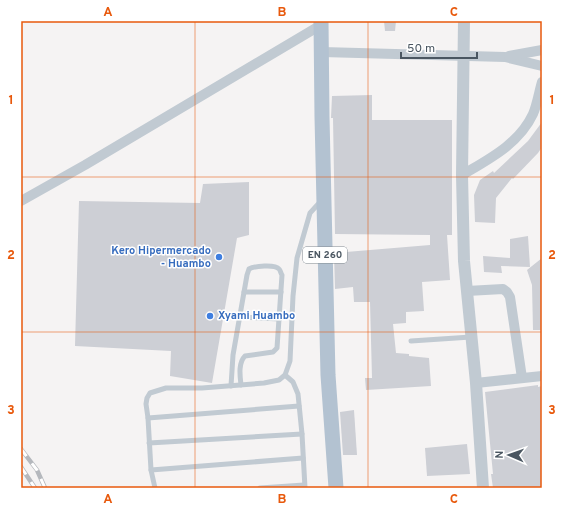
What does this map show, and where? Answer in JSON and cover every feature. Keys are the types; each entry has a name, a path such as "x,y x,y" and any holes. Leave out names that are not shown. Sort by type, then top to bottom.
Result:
{"main road":[{"name":"EN 260","path":"321,23 328,375 336,488"}],"street":[{"path":"464,21 462,55 462,175 467,290 476,383 483,488"},
{"path":"21,201 85,165 321,23"},
{"path":"505,57 542,50"},
{"path":"322,52 505,57 542,66"},
{"path":"462,175 493,157 520,136 533,114 542,82"},
{"path":"467,290 503,289 507,292 510,298 522,378"},
{"path":"476,383 542,376"}],"lane":[{"path":"155,488 151,470 146,404 150,393 166,388 231,386 279,380 285,375 290,361 293,296 297,258 310,213 324,197"},
{"path":"231,386 234,355 249,269 254,266 276,267 280,269 282,275 277,348 273,352 245,356 242,359 240,364 240,385"},
{"path":"244,292 281,292"},
{"path":"240,317 280,319"},
{"path":"411,341 471,337"},
{"path":"260,488 304,486 302,434 298,394 294,382 285,375"},
{"path":"148,418 299,406"},
{"path":"149,443 302,434"},
{"path":"151,470 303,458"}],"building":[{"path":"384,21 396,21 395,31 385,31"},
{"path":"372,95 372,120 452,120 452,235 447,235 450,280 422,282 424,311 406,312 406,323 393,324 396,353 429,358 431,386 366,390 365,378 372,378 370,302 354,302 353,287 335,289 334,253 430,245 430,235 335,234 333,118 331,118 332,96"},
{"path":"542,122 542,147 513,179 512,178 496,198 495,223 475,222 474,195 480,180 493,171 494,173 528,141"},
{"path":"249,182 249,235 237,238 212,383 170,376 171,351 75,346 79,201 200,203 203,184"},
{"path":"528,236 530,267 501,266 502,273 484,272 483,256 510,258 510,239"},
{"path":"542,258 542,330 533,330 532,285 527,270"},
{"path":"538,385 538,387 542,386 542,488 493,488 485,392"},
{"path":"354,410 357,455 343,455 340,412"},
{"path":"467,444 470,474 427,476 425,448"}],"railway":[{"path":"21,449 37,470 45,488"},
{"path":"21,467 35,488"}],"place":[{"name":"Kero Hipermercado - Huambo","path":"219,257"},
{"name":"Xyami Huambo","path":"210,316"}]}
